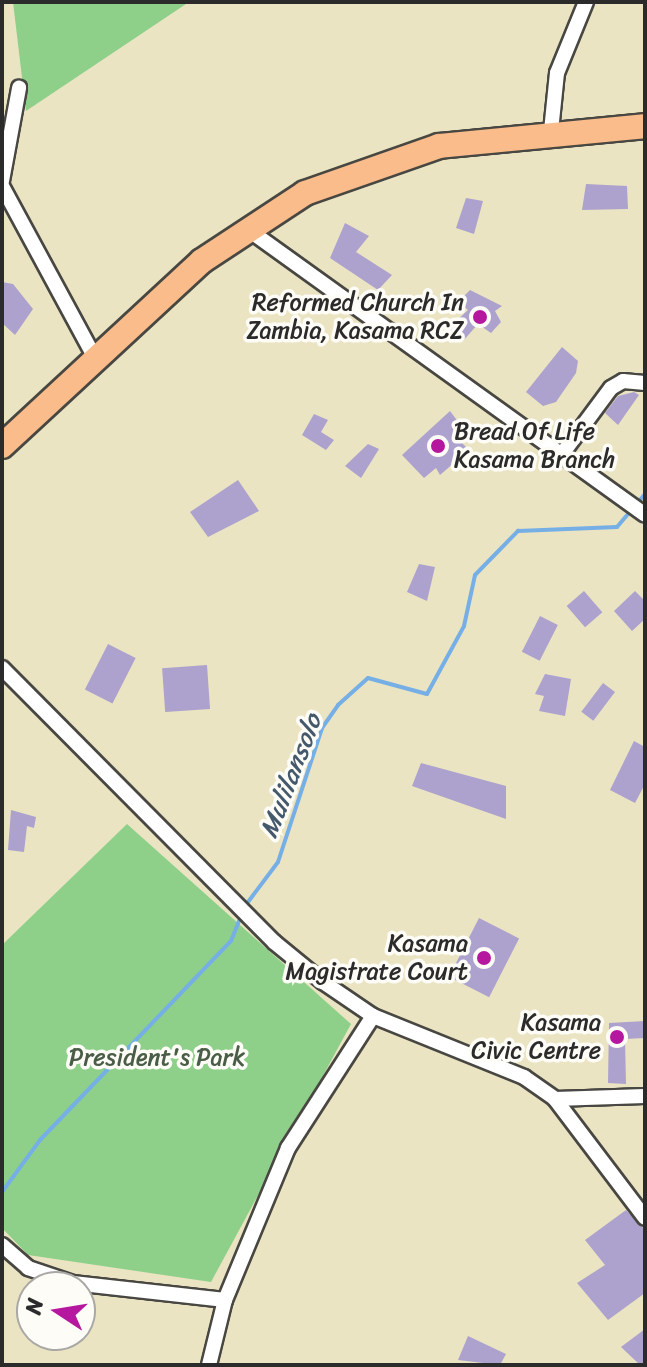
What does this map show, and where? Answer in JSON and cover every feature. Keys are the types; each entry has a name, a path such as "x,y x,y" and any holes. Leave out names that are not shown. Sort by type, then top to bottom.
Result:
{"main road":[{"path":"2,446 95,358 245,227 392,159 551,131 645,126"}],"street":[{"path":"551,131 557,73 586,2"},
{"path":"19,88 2,183 95,358"},
{"path":"245,227 643,514"},
{"path":"562,454 611,388 623,381 645,383"},
{"path":"2,668 250,917 373,1016 512,1072 555,1099 645,1218"},
{"path":"209,1365 225,1300 288,1148 373,1016"},
{"path":"555,1099 645,1096"},
{"path":"2,1245 28,1268 73,1283 225,1300"}],"green space":[{"path":"13,2 189,2 26,111"},
{"name":"President's Park","path":"127,824 351,1024 211,1282 28,1255 2,1228 2,945"}],"building":[{"path":"586,184 627,186 628,209 582,210"},
{"path":"466,198 483,201 474,234 456,228"},
{"path":"345,223 369,236 356,252 392,275 378,290 330,258"},
{"path":"2,282 13,284 33,309 15,335 2,323"},
{"name":"Reformed Church In Zambia, Kasama RCZ","path":"470,290 502,306 495,311 501,322 491,333 478,324 463,341 449,328 468,310 458,302"},
{"path":"562,347 578,361 576,373 556,402 543,406 526,392"},
{"path":"634,392 639,395 618,425 605,413 618,396"},
{"name":"Bread Of Life Kasama Branch","path":"450,411 468,435 462,443 469,450 440,475 436,468 424,478 402,455"},
{"path":"314,414 328,420 321,432 334,440 326,450 302,435"},
{"path":"368,444 379,449 361,478 345,466"},
{"path":"238,480 259,511 208,537 190,512"},
{"path":"419,564 435,567 427,601 407,592"},
{"path":"584,591 602,612 585,627 567,606"},
{"path":"635,591 645,601 645,619 632,631 614,611"},
{"path":"540,616 558,625 540,661 522,652"},
{"path":"108,644 136,658 112,704 85,689"},
{"path":"207,665 210,709 165,712 162,668"},
{"path":"545,674 571,679 565,716 539,711 544,696 535,694"},
{"path":"603,683 615,692 593,721 581,712"},
{"path":"634,741 645,747 645,784 635,803 610,790"},
{"path":"421,763 506,786 506,819 412,786"},
{"path":"11,810 36,817 34,828 27,826 24,852 8,850"},
{"name":"Kasama Magistrate Court","path":"479,918 519,938 489,997 449,977"},
{"name":"Kasama Civic Centre","path":"645,1021 645,1038 625,1039 626,1084 608,1083 609,1023"},
{"path":"626,1210 645,1230 645,1293 608,1320 577,1283 605,1265 585,1240"},
{"path":"645,1329 645,1365 640,1365 621,1347"},
{"path":"468,1336 506,1354 500,1365 458,1360"}],"waterway":[{"name":"Mulilansolo","path":"245,906 278,862 322,728 338,705 368,678 427,694 464,626 475,575 518,531 617,527 645,494"},
{"name":"Mulilansolo","path":"2,1192 40,1140 231,941 242,914"}],"place":[{"name":"Reformed Church In Zambia, Kasama RCZ","path":"480,317"},
{"name":"Bread Of Life Kasama Branch","path":"438,446"},
{"name":"Kasama Magistrate Court","path":"484,958"},
{"name":"Kasama Civic Centre","path":"617,1037"}]}
